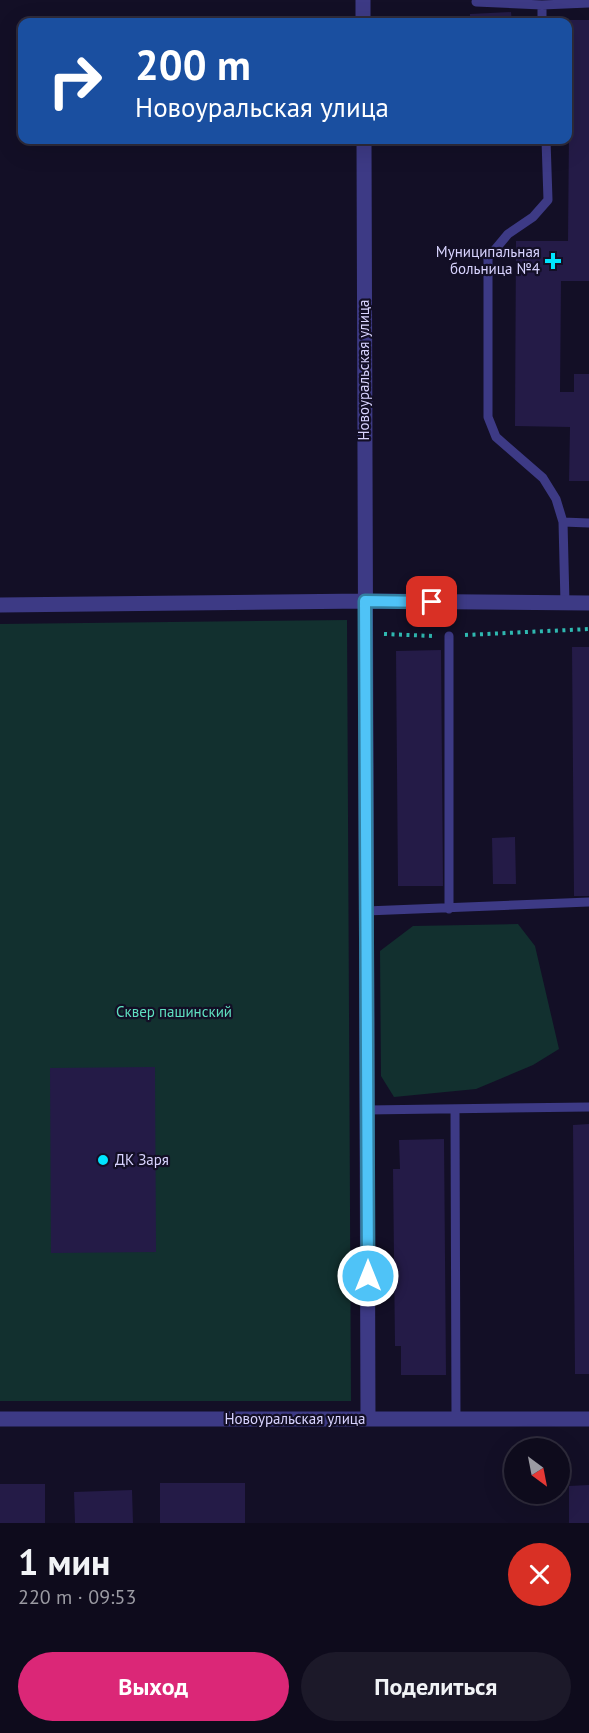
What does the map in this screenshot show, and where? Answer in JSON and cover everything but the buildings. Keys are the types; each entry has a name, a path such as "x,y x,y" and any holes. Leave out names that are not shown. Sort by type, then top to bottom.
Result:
{"street":[{"path":"363,0 363,18"},
{"name":"Новоуральская улица","path":"364,144 368,1419"},
{"path":"0,605 365,601 589,603"},
{"name":"Новоуральская улица","path":"0,1419 589,1419"}],"lane":[{"path":"476,2 542,5 589,3"},
{"path":"542,5 542,18"},
{"path":"546,144 548,200 533,217 508,234 488,258 488,417 496,438 543,478 556,499 562,522 565,603"},
{"path":"562,522 589,523"},
{"path":"448,636 449,909"},
{"path":"366,911 589,902"},
{"path":"367,1110 589,1107"},
{"path":"455,1109 456,1419"}],"path":[{"path":"365,633 448,636 589,629"}],"green space":[{"name":"Сквер пашинский","path":"347,620 351,1401 0,1401 0,624"},
{"path":"518,924 535,946 559,1049 533,1065 476,1089 394,1097 381,1076 380,951 413,926"}],"place":[{"name":"Муниципальная больница №4","path":"553,261"},
{"name":"ДК Заря","path":"103,1160"}],"route":[{"path":"368,1276 365,601 432,602"}]}
